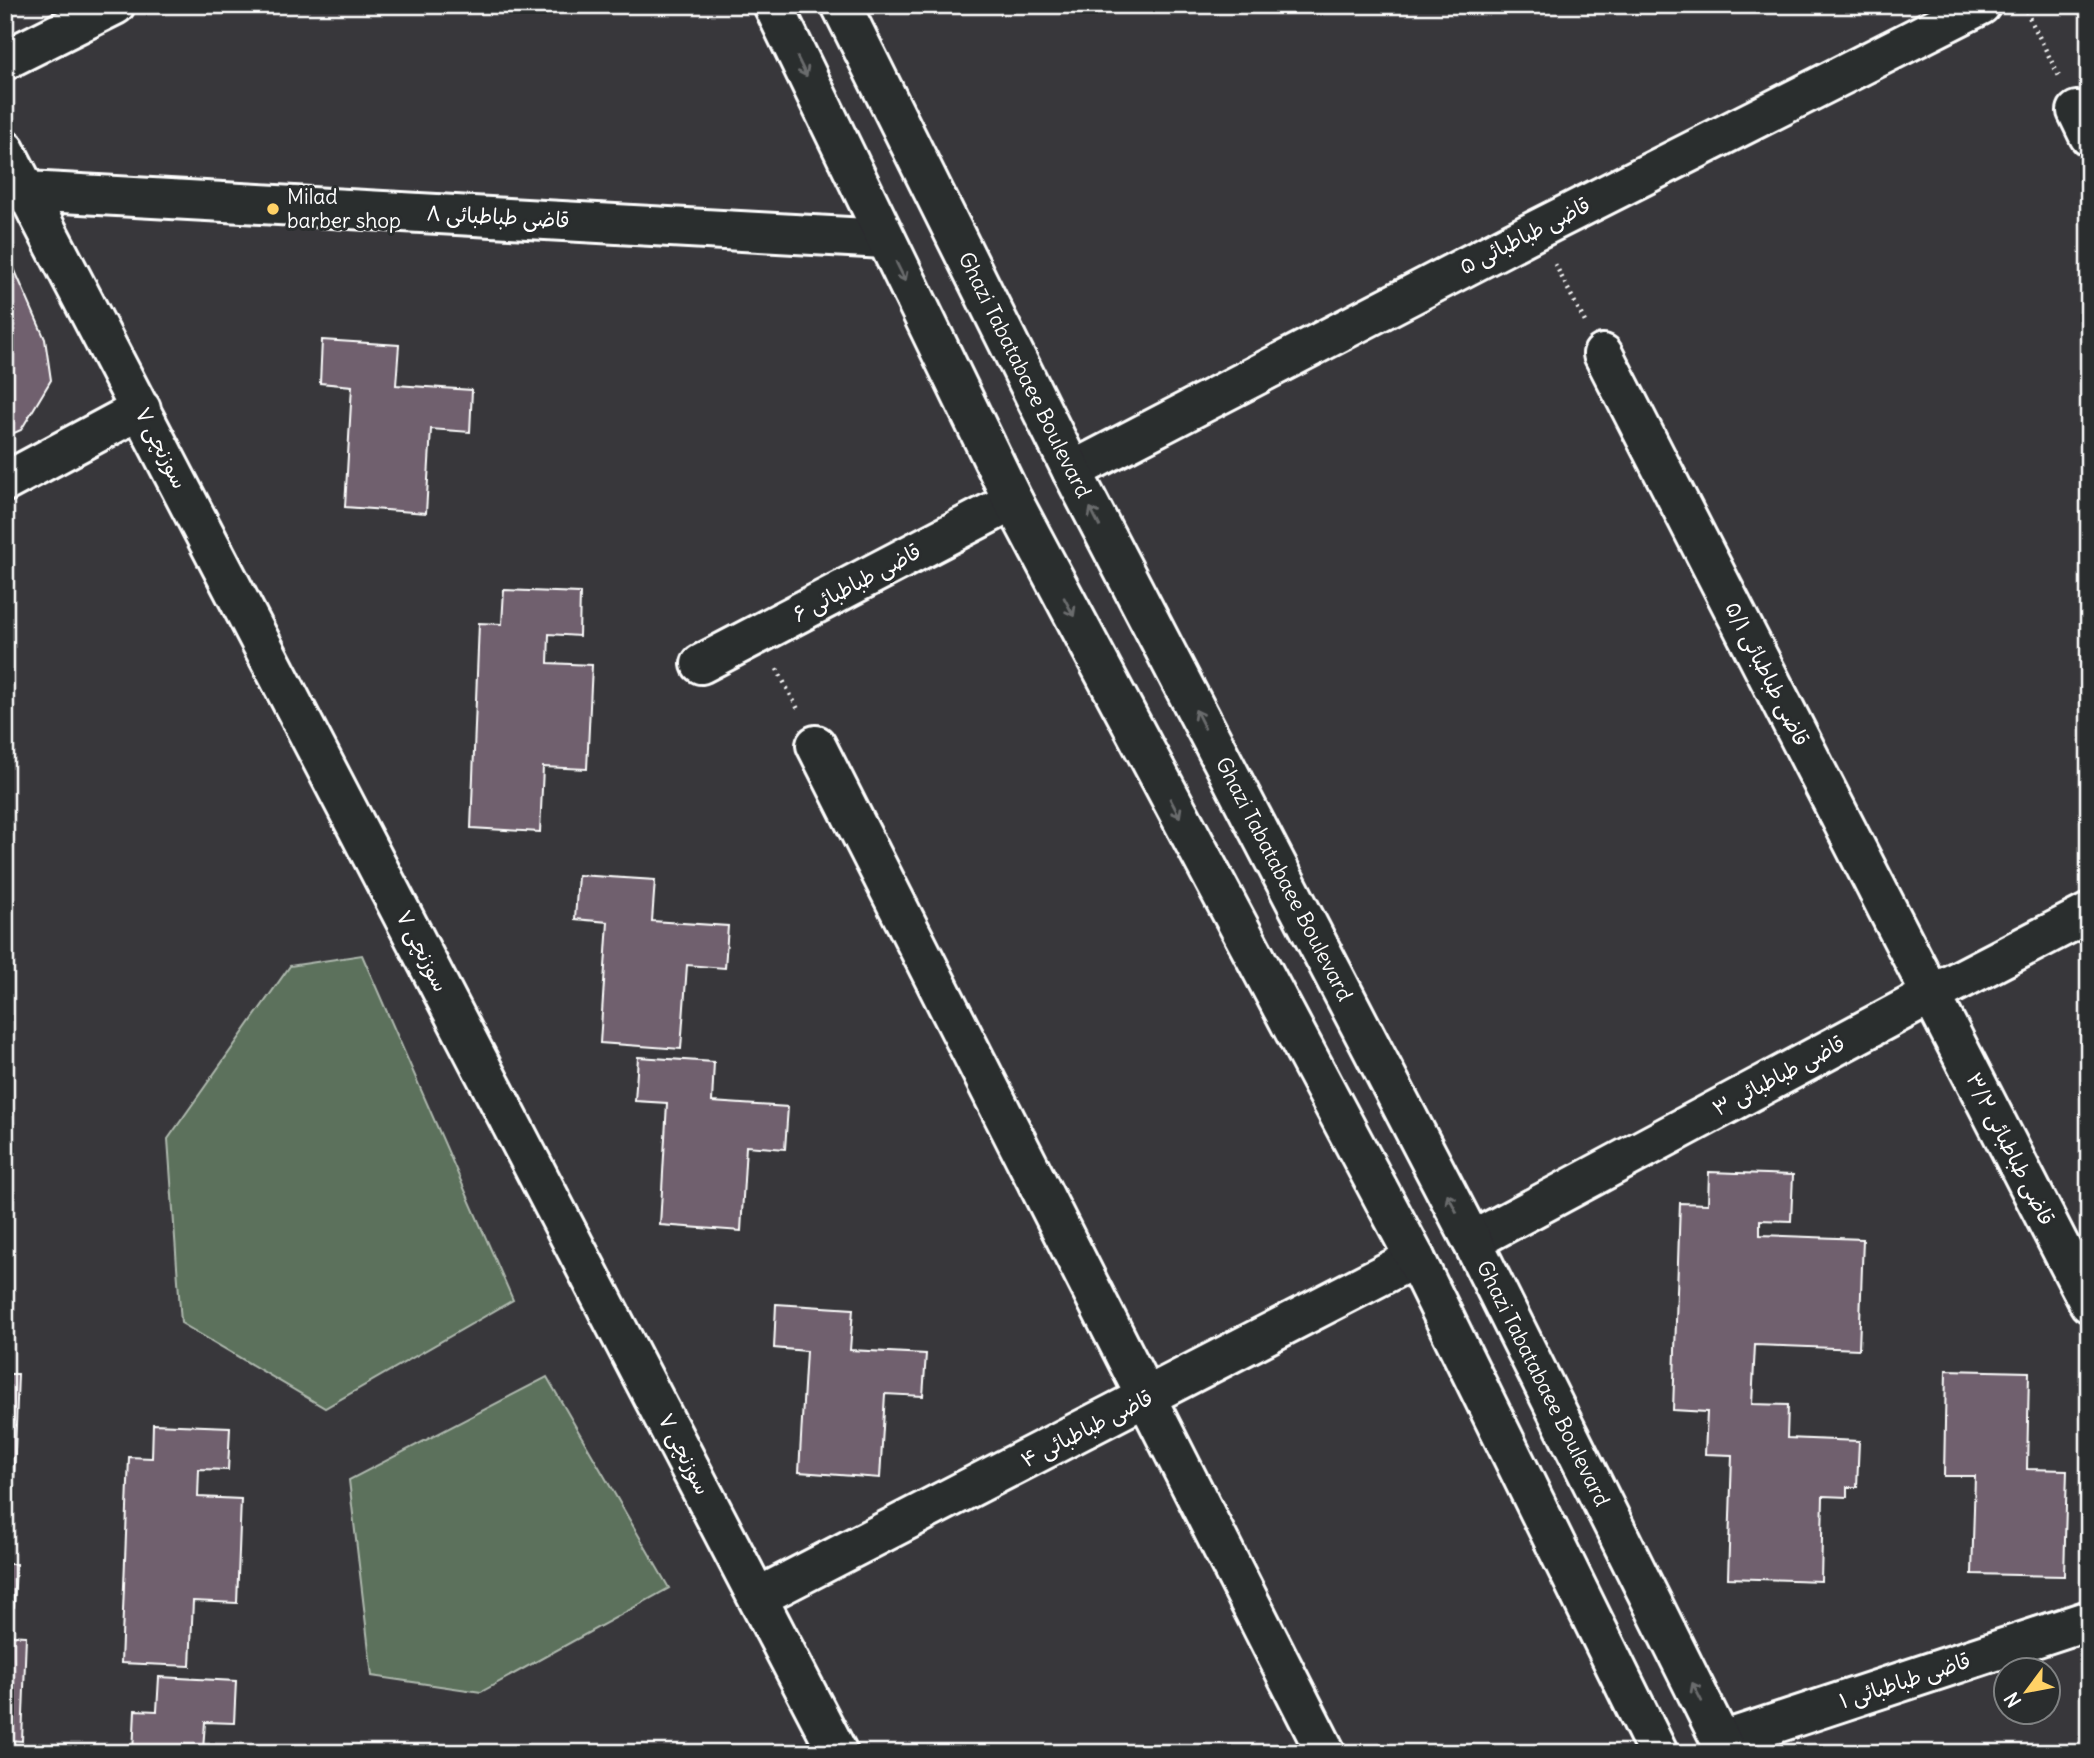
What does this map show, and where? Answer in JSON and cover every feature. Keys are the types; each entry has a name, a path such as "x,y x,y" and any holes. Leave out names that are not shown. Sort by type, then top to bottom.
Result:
{"street":[{"path":"5,60 115,5"},
{"path":"773,5 1013,501 1415,1258 1658,1753"},
{"name":"Ghazi Tabatabaee Boulevard","path":"841,5 1072,471 1472,1241 1724,1747"},
{"name":"قاضی طباطبائی ۵","path":"1072,471 1536,230 1980,5"},
{"name":"سوزنچی ۷","path":"5,149 838,1753"},
{"name":"قاضی طباطبائی ۸","path":"27,191 885,239"},
{"name":"قاضی طباطبائی ۵/۱","path":"1603,354 1931,995"},
{"path":"5,482 141,409"},
{"name":"قاضی طباطبائی ۶","path":"701,664 1013,501"},
{"path":"816,745 1326,1753"},
{"name":"قاضی طباطبائی ۳","path":"1472,1241 2089,913"},
{"name":"قاضی طباطبائی ۳/۲","path":"1931,995 2089,1303"},
{"name":"قاضی طباطبائی ۴","path":"758,1597 1415,1258"},
{"name":"قاضی طباطبائی ۱","path":"1724,1747 2089,1620"}],"path":[{"path":"2023,5 2083,124"},
{"path":"1536,230 1603,354"},
{"path":"759,634 816,745"}],"green space":[{"path":"362,955 513,1300 325,1408 181,1323 168,1139 290,966"},
{"path":"547,1377 669,1588 481,1692 372,1676 349,1480"}],"building":[{"path":"5,248 45,339 51,380 21,430 5,437"},
{"path":"322,340 399,345 396,385 472,390 470,432 431,429 426,513 345,507 352,386 320,383"},
{"path":"504,590 580,593 579,636 549,634 548,663 592,665 587,769 543,767 540,832 471,828 479,623 502,624"},
{"path":"578,875 655,880 652,921 728,926 725,968 687,965 681,1049 600,1043 608,922 575,919"},
{"path":"638,1057 714,1062 712,1102 788,1107 785,1149 746,1146 741,1231 660,1225 667,1103 635,1101"},
{"path":"1709,1172 1793,1175 1791,1221 1760,1220 1760,1235 1863,1239 1859,1349 1755,1345 1752,1404 1788,1405 1787,1438 1859,1441 1857,1487 1847,1487 1847,1497 1823,1496 1821,1581 1728,1578 1732,1455 1705,1454 1707,1412 1673,1410 1680,1203 1708,1204"},
{"path":"776,1304 853,1309 850,1350 926,1354 923,1396 885,1394 880,1478 799,1472 806,1351 774,1348"},
{"path":"1946,1370 2029,1372 2027,1469 2067,1470 2064,1576 1972,1574 1975,1476 1944,1476"},
{"path":"5,1374 18,1374 14,1478 5,1478"},
{"path":"153,1424 230,1427 228,1470 199,1469 198,1497 241,1499 237,1603 193,1601 190,1666 121,1663 129,1457 152,1458"},
{"path":"5,1564 16,1564 14,1607 5,1607"},
{"path":"5,1635 26,1636 22,1741 5,1740"},
{"path":"159,1677 236,1681 234,1723 205,1722 203,1750 247,1753 133,1753 135,1710 157,1711"}],"place":[{"name":"Milad barber shop","path":"273,209"}]}
